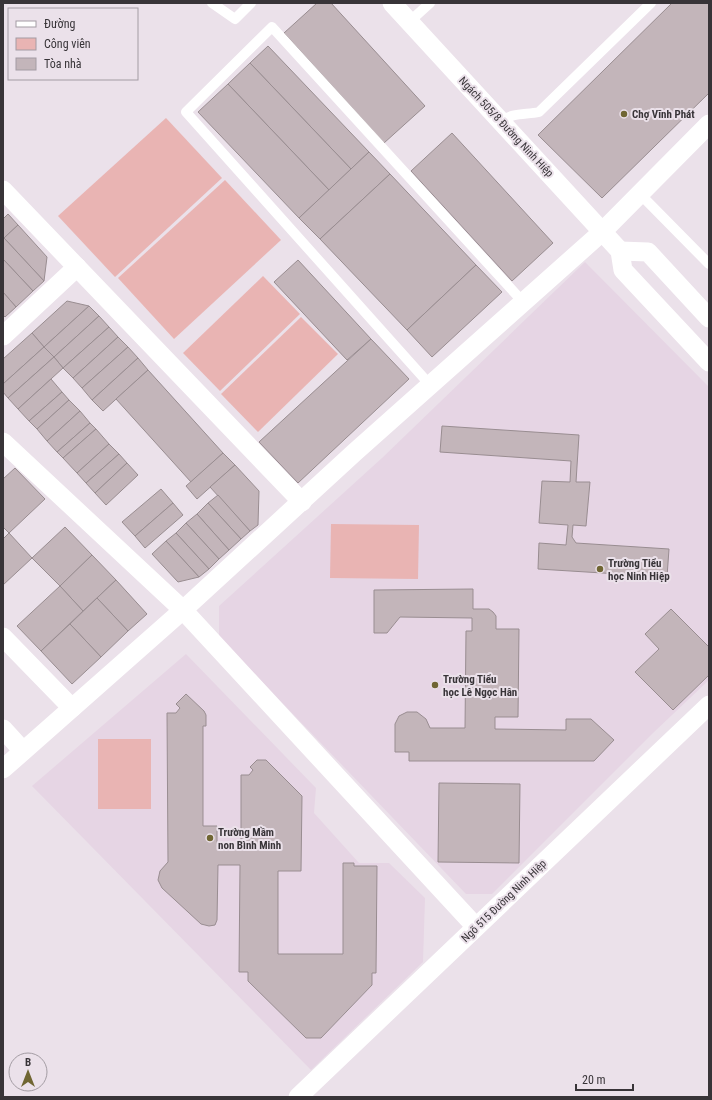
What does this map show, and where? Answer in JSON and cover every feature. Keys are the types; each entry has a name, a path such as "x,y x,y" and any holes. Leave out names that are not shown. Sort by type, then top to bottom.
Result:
{"street":[{"name":"Ngách 505/8 Đường Ninh Hiệp","path":"392,3 620,251"},
{"path":"3,769 183,610 355,452 431,386 602,232 709,124"},
{"path":"3,190 302,502"},
{"path":"709,318 648,252 620,251 623,270 709,362"},
{"path":"3,336 77,267"},
{"path":"3,442 183,610 476,927"},
{"path":"3,637 72,708"},
{"name":"Ngõ 515 Đường Ninh Hiệp","path":"298,1097 709,705"},
{"path":"3,729 23,751"}],"lane":[{"path":"212,3 235,19 251,3"},
{"path":"410,22 430,3"},
{"path":"501,122 507,117 514,115 539,112 651,3"},
{"path":"431,386 186,112 272,27 524,303"},
{"path":"640,194 709,264"}],"shaded area":[{"path":"585,262 709,387 709,680 653,733 492,894 466,894 219,637 219,606 382,458"},
{"name":"Trường Mầm non Bình Minh","path":"186,654 316,788 314,813 359,863 389,863 425,898 423,962 311,1070 32,786"}],"green space":[{"path":"166,118 222,178 115,277 58,216"},
{"path":"225,180 281,240 174,339 118,278"},
{"path":"263,276 300,314 220,391 183,353"},
{"path":"301,317 338,354 258,432 221,394"},
{"path":"331,524 419,525 418,579 330,578"},
{"path":"98,739 151,739 151,809 98,809"}],"building":[{"path":"317,3 331,3 425,106 384,143 284,33"},
{"name":"Chợ Vĩnh Phát","path":"672,3 709,3 709,93 602,198 538,135"},
{"path":"268,46 369,152 351,169 250,63"},
{"path":"250,63 351,169 329,190 228,84"},
{"path":"228,84 329,190 299,218 198,112"},
{"path":"452,133 553,243 512,281 411,171"},
{"path":"369,152 390,174 320,239 299,218"},
{"path":"390,174 476,265 407,330 320,239"},
{"path":"8,214 18,225 3,239 3,219"},
{"path":"18,225 47,257 44,281 4,238"},
{"path":"4,238 44,281 33,291 3,259"},
{"path":"3,259 33,291 16,307 3,292"},
{"path":"298,260 371,339 347,360 274,282"},
{"path":"476,265 502,292 432,357 407,330"},
{"path":"3,292 16,307 5,317 3,315"},
{"path":"67,301 89,306 44,347 32,333"},
{"path":"89,306 99,316 54,357 44,347"},
{"path":"99,316 109,327 63,368 54,357"},
{"path":"109,327 118,337 73,378 63,368"},
{"path":"32,333 44,347 3,384 3,359"},
{"path":"118,337 128,347 82,388 73,378"},
{"path":"371,339 409,379 298,483 259,442"},
{"path":"44,347 54,357 8,398 3,392 3,384"},
{"path":"128,347 138,358 92,400 82,388"},
{"path":"54,357 63,368 18,409 8,398"},
{"path":"138,358 148,370 103,411 92,400"},
{"path":"148,370 223,453 191,482 116,399"},
{"path":"51,379 62,392 29,421 18,409"},
{"path":"62,392 69,400 37,429 29,421"},
{"path":"69,400 80,411 47,441 37,429"},
{"path":"80,411 90,423 57,452 47,441"},
{"path":"90,423 96,429 63,458 57,452"},
{"path":"442,426 579,435 576,482 590,482 586,526 573,525 572,537 576,543 669,549 667,577 538,569 539,543 566,545 568,525 539,523 542,481 570,482 571,461 440,452"},
{"path":"96,429 109,444 77,473 63,458"},
{"path":"109,444 119,454 86,483 77,473"},
{"path":"223,453 235,465 197,499 186,486"},
{"path":"119,454 127,463 95,493 86,483"},
{"path":"127,463 138,475 106,505 95,493"},
{"path":"235,465 259,491 258,525 250,531 210,487"},
{"path":"15,468 45,499 9,533 3,527 3,479"},
{"path":"161,489 173,503 135,536 122,522"},
{"path":"218,495 250,531 241,539 208,503"},
{"path":"173,503 183,515 145,548 135,536"},
{"path":"208,503 241,539 229,550 197,514"},
{"path":"197,514 229,550 219,559 186,523"},
{"path":"186,523 219,559 209,569 176,533"},
{"path":"65,527 92,555 60,586 32,558"},
{"path":"9,533 32,558 3,585 3,539"},
{"path":"176,533 209,569 199,577 166,541"},
{"path":"166,541 199,577 178,582 152,554"},
{"path":"92,555 116,580 83,611 60,586"},
{"path":"116,580 147,614 128,631 97,598"},
{"path":"60,586 83,611 41,651 17,626"},
{"path":"473,589 473,609 489,609 493,612 496,616 496,629 519,629 518,717 495,717 495,729 566,730 566,719 591,719 614,740 594,761 409,761 409,752 395,752 395,724 399,716 407,712 417,712 426,719 430,728 465,728 466,631 472,631 472,618 400,617 387,633 374,633 374,590"},
{"path":"97,598 128,631 101,657 70,624"},
{"path":"671,609 709,647 709,675 673,710 635,672 659,649 645,634"},
{"path":"70,624 101,657 72,684 41,651"},
{"path":"186,694 204,711 206,715 206,726 203,726 203,826 217,826 217,844 241,844 241,775 249,775 253,770 250,767 257,760 266,760 302,796 301,871 278,871 278,954 343,954 343,863 354,863 354,866 377,866 376,973 372,973 372,985 321,1038 306,1038 248,981 248,972 239,972 240,865 218,865 217,920 215,925 209,926 201,924 162,888 158,880 160,871 168,862 167,713 176,713 180,708 176,704"},
{"path":"439,783 520,784 519,863 438,862"}],"place":[{"name":"Chợ Vĩnh Phát","path":"624,114"},
{"name":"Trường Tiểu học Ninh Hiệp","path":"600,569"},
{"name":"Trường Tiểu học Lê Ngọc Hân","path":"435,685"},
{"name":"Trường Mầm non Bình Minh","path":"210,838"}]}
